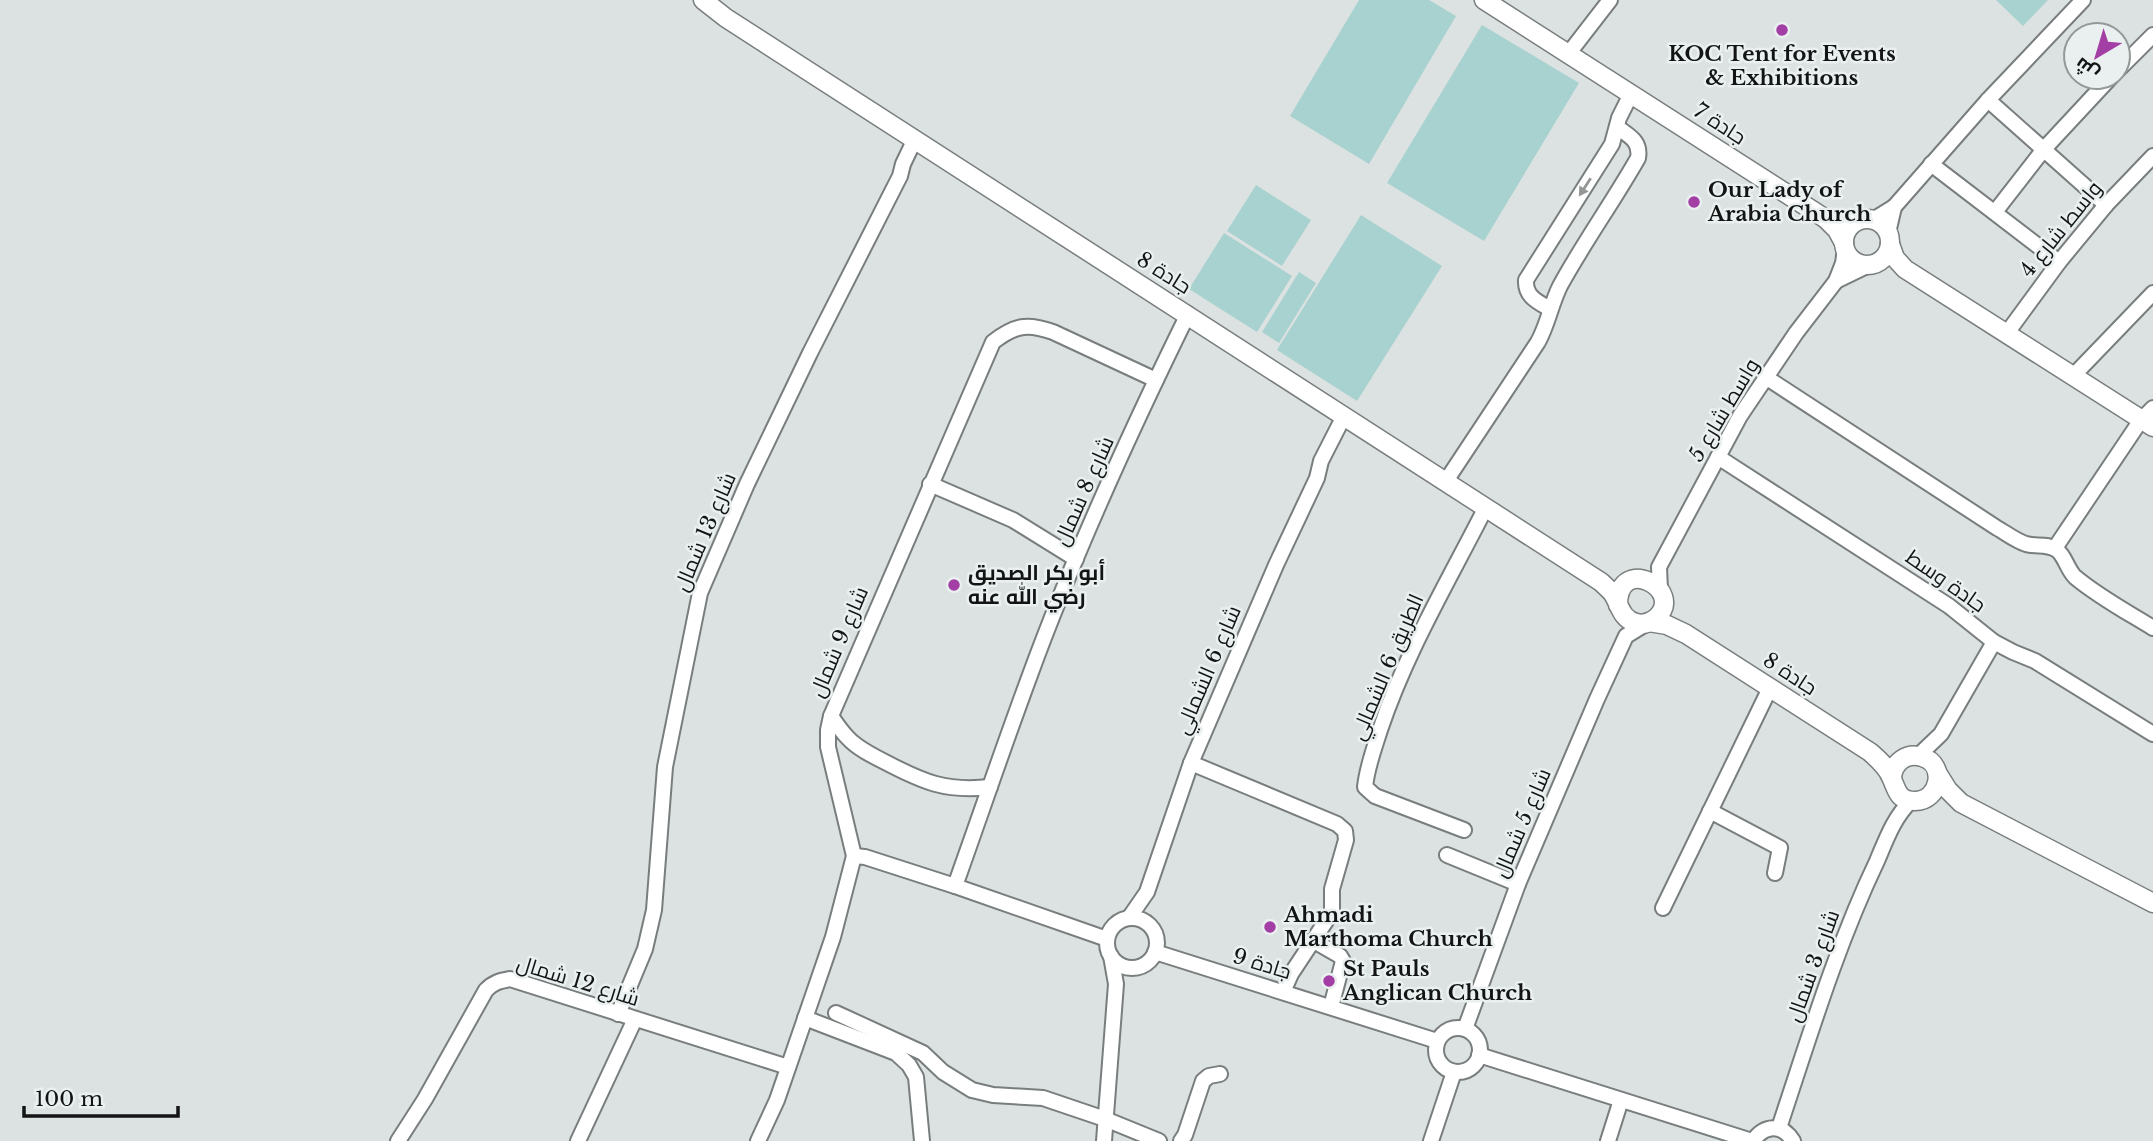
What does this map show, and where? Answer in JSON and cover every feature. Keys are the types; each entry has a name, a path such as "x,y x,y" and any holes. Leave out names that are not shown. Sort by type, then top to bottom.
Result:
{"main road":[{"name":"جادة 8","path":"703,0 726,18 919,144 1188,314 1601,582 1612,593 1619,608"},
{"name":"جادة 7","path":"1484,0 1826,219 1837,230 1845,246"},
{"name":"جادة 7","path":"1826,219 1841,224 1864,221"},
{"path":"1905,269 1854,261 1845,246 1845,235 1850,227 1864,221 1884,227 1895,258 1905,269 2074,375 2149,418"},
{"path":"1873,264 1883,258 1889,239"},
{"name":"جادة 8","path":"1601,582 1631,581"},
{"path":"1631,581 1653,582 1661,593 1663,607 1660,614 1648,622 1632,622 1624,617 1619,608 1618,597 1631,581"},
{"name":"جادة 8","path":"1661,593 1673,617 1686,634"},
{"name":"جادة 8","path":"1648,622 1667,625 1686,634 1870,752 1906,793"},
{"name":"جادة 8","path":"1870,752 1914,756"},
{"path":"1906,793 1895,766 1902,759 1914,756 1932,762 1948,790 1961,803"},
{"path":"1906,793 1930,796 1936,790 1937,771"},
{"path":"1906,793 1961,803 2153,903"}],"street":[{"path":"1569,53 1611,0"},
{"path":"1864,221 1894,207 1988,100 2083,0"},
{"path":"2132,56 2153,35"},
{"path":"1994,212 2043,149 2099,91"},
{"path":"1550,309 1530,295 1526,280 1609,150 1619,118 1631,94"},
{"path":"1988,100 2106,205"},
{"path":"1446,481 1538,342 1555,296 1638,158 1639,149 1636,142 1616,127"},
{"name":"شارع 13 شمال","path":"618,1014 645,949 654,910 665,767 700,593 747,484 805,363 900,176 903,164 919,144"},
{"name":"واسط شارع 4","path":"2007,333 2059,262 2106,205 2153,156"},
{"path":"1931,163 2059,262"},
{"path":"1889,239 1894,207"},
{"name":"واسط شارع 5","path":"1659,567 1740,416 1796,333 1836,281 1843,263 1845,246"},
{"name":"واسط شارع 5","path":"1836,281 1873,264"},
{"path":"2074,375 2153,293"},
{"name":"شارع 8 شمال","path":"955,886 1031,674 1076,559 1188,314"},
{"name":"شارع 9 شمال","path":"758,1141 777,1100 834,937 855,856 828,747 831,716 993,342 1012,329 1035,326 1044,328 1156,380"},
{"path":"1767,378 2024,543 2055,548 2073,575 2153,628"},
{"name":"شارع 6 الشمالي","path":"1129,918 1143,901 1151,882 1191,763 1276,565 1317,478 1321,461 1348,418"},
{"path":"2055,548 2149,418"},
{"name":"جادة وسط","path":"1718,457 1950,606 1994,642 2035,661 2153,734"},
{"path":"930,484 1013,520 1076,559"},
{"name":"الطريق 6 الشمالي","path":"1464,830 1375,796 1365,787 1388,706 1423,629 1486,507"},
{"path":"1631,581 1659,567 1661,593"},
{"path":"1619,608 1626,636 1648,622"},
{"name":"شارع 5 شمال","path":"1465,1029 1518,884 1626,636"},
{"path":"1937,771 1937,750 1941,734 1994,642"},
{"path":"1663,908 1770,688"},
{"path":"831,716 849,740 918,779 947,788 967,790 990,787"},
{"path":"1914,756 1941,734"},
{"path":"1191,763 1337,824 1345,831 1346,841 1331,892 1332,912 1291,974 1283,992"},
{"name":"شارع 3 شمال","path":"1779,1128 1842,943 1906,793"},
{"path":"1710,811 1780,848 1775,873"},
{"path":"1447,855 1518,884"},
{"path":"855,856 955,886 1107,939"},
{"name":"شارع 6 الشمالي","path":"1151,882 1151,928"},
{"path":"1104,1141 1116,976 1107,948 1107,939 1115,925 1129,918 1144,922 1151,928 1155,935 1155,952 1143,965 1125,967 1111,956"},
{"path":"1314,941 1340,956 1343,961 1331,1007"},
{"name":"جادة 9","path":"1155,952 1437,1041"},
{"path":"1114,1007 1122,986 1134,968"},
{"name":"شارع 12 شمال","path":"398,1141 486,990 493,983 510,979 788,1067"},
{"path":"836,1013 923,1053 943,1072 972,1090 993,1095 1043,1098 1159,1141"},
{"path":"805,1018 896,1053 909,1065 916,1077 922,1141"},
{"path":"578,1141 635,1019"},
{"path":"1450,1029 1465,1029 1478,1040 1479,1055 1471,1068 1454,1072 1443,1067 1438,1061 1437,1041 1450,1029"},
{"path":"1479,1055 1752,1141 1759,1132 1768,1128 1779,1128 1789,1134 1793,1141"},
{"path":"1431,1141 1454,1072"},
{"path":"1181,1141 1203,1081 1209,1076 1220,1074"},
{"path":"1608,1141 1621,1100"}],"shaded area":[{"path":"1359,0 1429,0 1456,16 1369,164 1290,116"},
{"path":"1996,0 2048,0 2023,26"},
{"path":"1482,25 1579,83 1484,241 1387,183"},
{"path":"1256,185 1311,220 1282,266 1227,231"},
{"path":"1361,215 1442,266 1357,401 1277,350"},
{"path":"1224,233 1292,276 1257,332 1189,289"},
{"path":"1299,272 1316,283 1279,343 1262,332"}],"place":[{"name":"KOC Tent for Events & Exhibitions","path":"1782,30"},
{"name":"Our Lady of Arabia Church","path":"1694,202"},
{"name":"أبو بكر الصديق رضي الله عنه","path":"954,585"},
{"name":"Ahmadi Marthoma Church","path":"1270,927"},
{"name":"St Pauls Anglican Church","path":"1329,981"}]}
